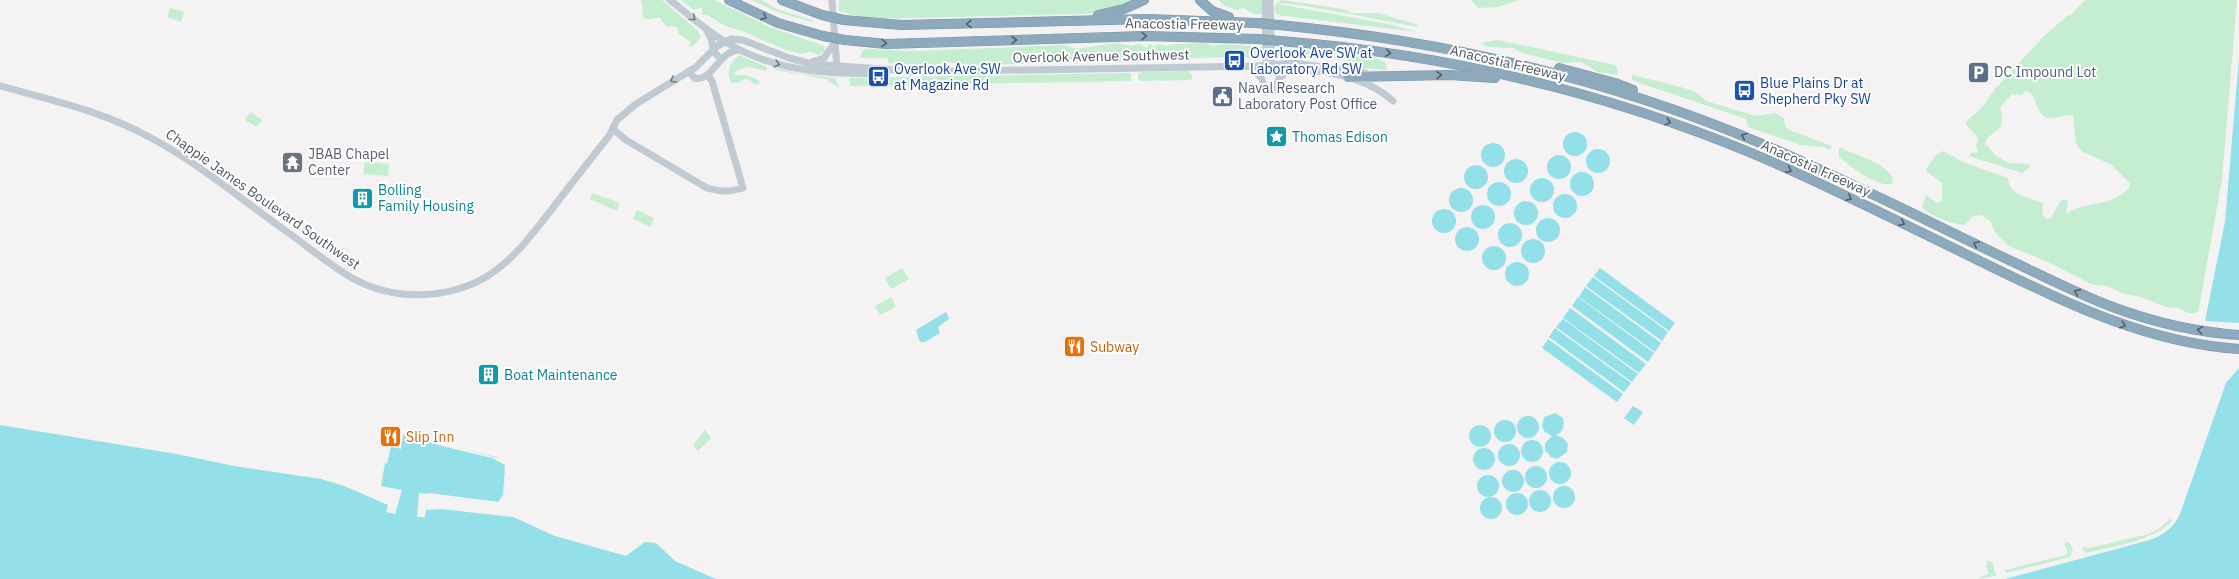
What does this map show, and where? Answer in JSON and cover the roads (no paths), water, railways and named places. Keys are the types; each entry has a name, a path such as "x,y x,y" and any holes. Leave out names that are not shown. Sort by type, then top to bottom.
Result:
{"highway":[{"name":"Anacostia Freeway","path":"729,0 774,22 823,36 845,40 890,44 1145,36 1258,39 1362,50 1464,66 1548,85 1631,110 1702,135 1773,163 1932,238 1945,249 1966,261 2008,281 2033,287 2105,319 2143,332 2191,343 2239,349"},
{"name":"Anacostia Freeway","path":"782,0 844,20 901,25 1147,19 1257,21 1345,31 1425,43 1504,60 1531,61 1615,83 1675,105 1706,121 1788,155 2103,303 2164,323 2239,335"},
{"path":"1000,23 1032,18 1098,15 1120,10 1144,0"},
{"path":"1200,0 1206,8 1219,15 1257,21"},
{"path":"1348,77 1456,75 1496,78 1528,84 1631,110"}],"street":[{"name":"Overlook Avenue Southwest","path":"670,0 706,29 724,41 740,50 780,65 912,72 1270,66"},
{"path":"832,0 837,69"},
{"path":"1265,0 1270,66"},
{"path":"1270,0 1270,66"},
{"path":"706,29 711,38 712,51 721,59"},
{"name":"Overlook Avenue Southwest","path":"724,41 733,38 743,40 804,62 837,69"},
{"name":"Chappie James Boulevard Southwest","path":"0,86 92,112 139,131 189,161 342,272 373,287 409,295 432,294 461,288 485,277 506,263 526,243 613,129 617,120 636,104 702,62 724,41"},
{"path":"804,62 816,61 824,58 834,44"},
{"path":"689,71 694,78 698,79 708,75 729,52 740,50"},
{"path":"1270,66 1305,64 1345,71 1382,73 1389,76"},
{"path":"1250,66 1262,79 1266,92"},
{"path":"1270,66 1348,77 1367,84 1393,101"},
{"path":"1275,90 1279,78 1289,69"},
{"path":"613,129 626,140 707,188 719,192 728,192 743,188 712,81 708,75"}],"water":[{"path":"2239,58 2239,323 2205,321 2225,222"},
{"path":"1575,132 1584,135 1587,144 1584,153 1575,156 1566,153 1563,144 1566,135"},
{"path":"1493,143 1498,144 1504,150 1504,160 1498,166 1493,167 1488,166 1482,160 1481,155 1482,150 1488,144"},
{"path":"1598,149 1606,153 1610,161 1606,169 1598,173 1590,169 1586,161 1590,153"},
{"path":"1559,155 1568,158 1571,167 1568,176 1559,179 1550,176 1547,167 1550,158"},
{"path":"1516,159 1525,162 1528,171 1525,180 1516,183 1507,180 1504,171 1507,162"},
{"path":"1476,165 1484,169 1488,177 1484,185 1476,189 1468,185 1464,177 1468,169"},
{"path":"1582,172 1591,175 1594,184 1591,193 1582,196 1573,193 1570,184 1573,175"},
{"path":"1542,178 1551,181 1554,190 1551,199 1542,202 1533,199 1530,190 1533,181"},
{"path":"1499,182 1504,183 1510,189 1510,199 1504,205 1499,206 1494,205 1488,199 1487,194 1488,189 1494,183"},
{"path":"1461,188 1470,191 1473,200 1470,209 1461,212 1452,209 1449,200 1452,191"},
{"path":"1565,194 1574,197 1577,206 1574,215 1565,218 1556,215 1553,206 1556,197"},
{"path":"1526,201 1535,204 1538,213 1535,222 1526,225 1517,222 1514,213 1517,204"},
{"path":"1483,205 1488,206 1494,212 1494,222 1488,228 1483,229 1478,228 1472,222 1471,217 1472,212 1478,206"},
{"path":"1444,209 1453,212 1456,221 1453,230 1444,233 1435,230 1432,221 1435,212"},
{"path":"1548,218 1553,219 1559,225 1559,235 1553,241 1548,242 1543,241 1537,235 1536,230 1537,225 1543,219"},
{"path":"1510,223 1515,224 1521,230 1521,240 1515,246 1510,247 1505,246 1499,240 1498,235 1499,230 1505,224"},
{"path":"1467,227 1476,230 1479,239 1476,248 1467,251 1458,248 1455,239 1458,230"},
{"path":"1533,239 1542,242 1545,251 1542,260 1533,263 1524,260 1521,251 1524,242"},
{"path":"1494,246 1503,249 1506,258 1503,267 1494,270 1485,267 1482,258 1485,249"},
{"path":"1517,262 1525,266 1529,274 1525,282 1517,286 1509,282 1505,274 1509,266"},
{"path":"1600,268 1675,323 1669,331 1594,276"},
{"path":"1593,277 1668,332 1662,341 1586,286"},
{"path":"1585,287 1661,343 1655,352 1579,297"},
{"path":"1578,297 1654,353 1648,362 1572,306"},
{"path":"1570,308 1646,364 1639,373 1563,318"},
{"path":"946,312 949,319 938,327 940,333 925,342 920,342 916,330"},
{"path":"1563,319 1638,374 1632,382 1556,327"},
{"path":"1555,328 1631,383 1624,392 1549,337"},
{"path":"1548,339 1623,394 1617,402 1542,348"},
{"path":"2239,368 2239,579 2005,579 2150,540 2168,530 2178,519 2180,514 2226,383"},
{"path":"1633,406 1643,412 1634,425 1624,418"},
{"path":"1555,413 1563,418 1564,424 1562,430 1556,435 1563,438 1568,444 1567,452 1557,459 1551,457 1545,450 1545,443 1552,436 1544,431 1542,426 1544,417"},
{"path":"1528,416 1536,419 1539,427 1536,435 1528,438 1520,435 1517,427 1520,419"},
{"path":"1505,420 1513,423 1516,431 1513,439 1505,442 1497,439 1494,431 1497,423"},
{"path":"0,425 177,454 234,466 321,479 344,486 388,505 386,512 395,514 402,490 381,486 385,463 387,464 391,446 401,449 403,435 410,434 418,441 430,441 496,457 507,463 503,498 498,502 419,493 417,517 425,517 426,510 441,509 513,517 555,536 626,556 645,542 656,543 675,561 716,579 0,579"},
{"path":"1480,425 1488,428 1491,436 1488,444 1480,447 1472,444 1469,436 1472,428"},
{"path":"1532,440 1540,443 1543,451 1540,459 1532,462 1524,459 1521,451 1524,443"},
{"path":"1509,444 1517,447 1520,455 1517,463 1509,466 1501,463 1498,455 1501,447"},
{"path":"1484,448 1492,451 1495,459 1492,467 1484,470 1476,467 1473,459 1476,451"},
{"path":"1560,462 1568,465 1571,473 1568,481 1560,484 1552,481 1549,473 1552,465"},
{"path":"1536,466 1544,469 1547,477 1544,485 1536,488 1528,485 1525,477 1528,469"},
{"path":"1513,470 1521,473 1524,481 1521,489 1513,492 1505,489 1502,481 1505,473"},
{"path":"1488,475 1496,478 1499,486 1496,494 1488,497 1480,494 1477,486 1480,478"},
{"path":"1564,486 1572,489 1575,497 1572,505 1564,508 1556,505 1553,497 1556,489"},
{"path":"1540,490 1548,493 1551,501 1548,509 1540,512 1532,509 1529,501 1532,493"},
{"path":"1517,493 1525,496 1528,504 1525,512 1517,515 1509,512 1506,504 1509,496"},
{"path":"1491,497 1499,500 1502,508 1499,516 1491,519 1483,516 1480,508 1483,500"}],"place":[{"name":"Overlook Ave SW at Laboratory Rd SW","path":"1235,61"},
{"name":"DC Impound Lot","path":"1979,72"},
{"name":"Overlook Ave SW at Magazine Rd","path":"879,77"},
{"name":"Blue Plains Dr at Shepherd Pky SW","path":"1745,91"},
{"name":"Naval Research Laboratory Post Office","path":"1222,96"},
{"name":"Thomas Edison","path":"1277,137"},
{"name":"JBAB Chapel Center","path":"293,162"},
{"name":"Bolling Family Housing","path":"362,198"},
{"name":"Subway","path":"1074,347"},
{"name":"Boat Maintenance","path":"488,375"},
{"name":"Slip Inn","path":"390,437"}]}
